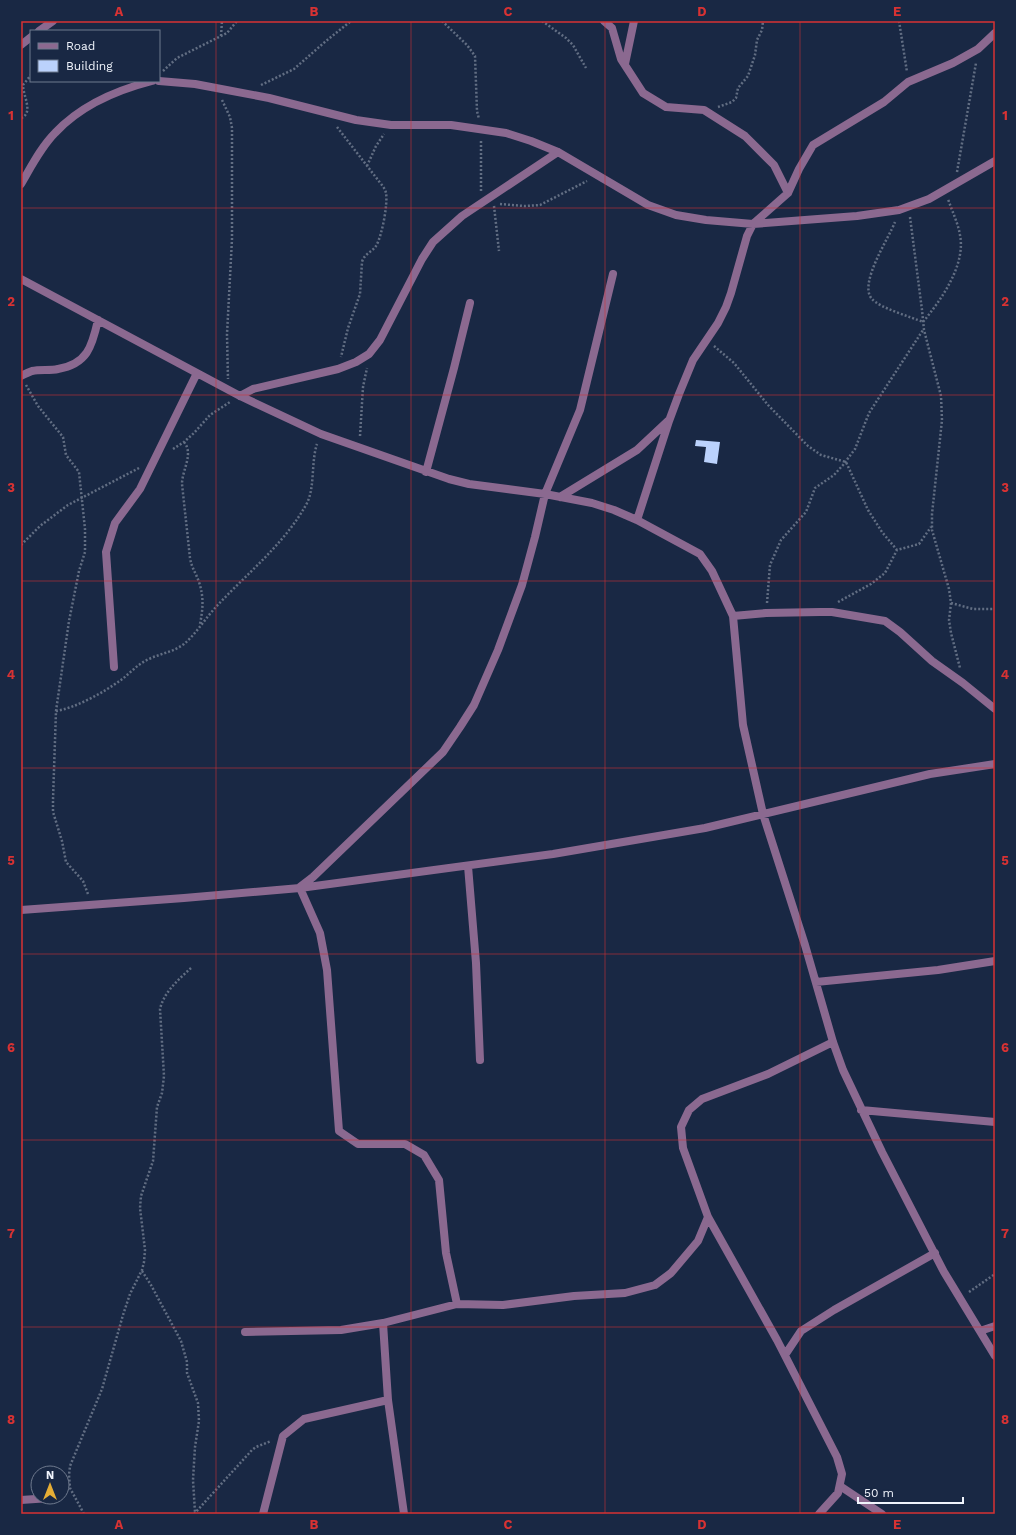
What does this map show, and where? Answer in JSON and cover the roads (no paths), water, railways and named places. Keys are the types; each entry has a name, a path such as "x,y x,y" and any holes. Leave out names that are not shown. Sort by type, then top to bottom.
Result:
{"street":[{"path":"40,30 53,21"},
{"path":"604,21 612,28 621,59 643,93 666,107 704,110 745,136 774,165 788,193"},
{"path":"625,64 634,21"},
{"path":"637,520 669,421 693,360 726,307 747,236 753,224 788,193 799,169 813,145 884,102 908,82 953,63 978,49 995,33"},
{"path":"21,45 30,38"},
{"path":"160,78 284,101 356,120 391,124 451,124 506,133 558,152 648,205 676,215 706,220 753,224 857,216 899,210 929,199 995,161"},
{"path":"21,184 36,157 54,133 73,116 98,101 130,87 148,82"},
{"path":"240,396 259,388 338,369 356,362 369,354 380,340 422,259 433,242 462,216 558,152"},
{"path":"300,888 443,752 474,705 495,656 519,592 535,537 545,494 580,410 613,274"},
{"path":"21,279 228,390 321,434 449,479 469,484 592,502 637,520 700,554 712,572 733,616 743,725 763,814 843,1070 861,1110 935,1253 995,1356"},
{"path":"426,472 470,303"},
{"path":"21,376 33,371 58,369 77,364 88,351 94,338 98,320"},
{"path":"114,667 106,552 115,523 140,488 197,373"},
{"path":"560,497 638,450 669,421"},
{"path":"733,616 766,613 832,612 885,621 900,632 932,661 963,683 995,709"},
{"path":"21,910 300,888 553,854 705,828 930,774 995,764"},
{"path":"468,866 476,963 480,1060"},
{"path":"300,888 320,933 327,970 339,1131 358,1144 405,1144 424,1155 440,1180 446,1253 457,1304"},
{"path":"816,982 938,970 995,961"},
{"path":"819,1514 838,1493 842,1474 837,1456 777,1340 708,1217 683,1148 681,1128 690,1110 702,1099 768,1074 833,1042"},
{"path":"861,1110 995,1122"},
{"path":"245,1332 341,1330 383,1324 457,1304 503,1305 574,1296 625,1293 655,1285 671,1273 698,1241 708,1217"},
{"path":"785,1355 801,1331 834,1310 935,1253"},
{"path":"383,1324 388,1400 404,1514"},
{"path":"980,1331 995,1326"},
{"path":"263,1514 282,1436 304,1419 388,1400"},
{"path":"840,1486 882,1514"}]}
